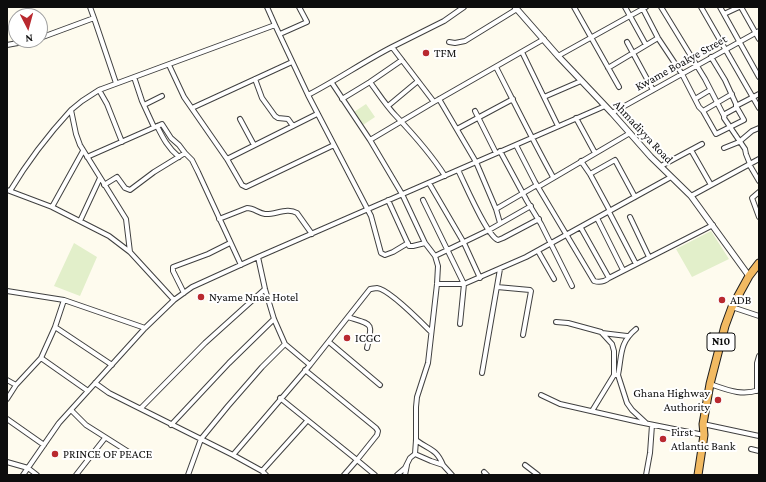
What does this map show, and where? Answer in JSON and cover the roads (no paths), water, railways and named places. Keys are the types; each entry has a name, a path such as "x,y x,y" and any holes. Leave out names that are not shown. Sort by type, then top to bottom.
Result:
{"highway":[{"name":"N10","path":"697,475 702,430 710,384 725,326 732,307 749,276 759,263"}],"street":[{"path":"90,7 116,83"},
{"path":"267,7 317,114 334,144 372,220 383,254 385,255 393,252 408,244"},
{"path":"280,34 307,22 299,7"},
{"path":"308,95 332,83 366,60 444,21 464,7"},
{"path":"574,7 619,87"},
{"path":"625,7 646,45"},
{"path":"661,7 730,127 745,149 750,164 758,178"},
{"path":"702,7 759,108"},
{"path":"720,7 759,76"},
{"path":"724,14 740,7 757,32 759,39"},
{"path":"449,42 458,43 465,41 516,8"},
{"name":"Ahmadiyya Road","path":"516,8 604,106 691,196 749,276"},
{"path":"558,56 645,8 658,38 682,74 716,134 744,120 736,106 725,80 711,57"},
{"path":"48,35 94,18"},
{"path":"174,300 130,252 109,236 52,207 9,190 36,150 71,110 99,90 276,25"},
{"name":"Kwame Boakye Street","path":"612,113 757,32"},
{"path":"608,68 658,38"},
{"path":"370,140 544,39"},
{"path":"627,42 634,52 653,90"},
{"path":"392,47 434,102"},
{"path":"522,52 558,126"},
{"path":"342,99 402,60"},
{"path":"192,108 292,62"},
{"path":"169,65 181,90 227,159 242,186 246,187 334,144"},
{"path":"496,67 531,138 553,177"},
{"path":"134,77 144,105 165,142 179,157"},
{"path":"255,79 262,98 275,116 278,118 288,119 293,126"},
{"path":"388,106 418,81"},
{"path":"544,97 581,81"},
{"path":"370,82 396,116 431,155 445,176"},
{"path":"332,83 370,140 402,194 425,243 435,256 438,266 438,284 428,363 417,397 415,454 408,461 405,468 397,475"},
{"path":"99,90 107,104 122,142"},
{"path":"695,99 710,90"},
{"path":"703,111 732,94"},
{"path":"724,116 736,106 759,94"},
{"path":"144,105 162,96"},
{"path":"439,99 476,162 496,208 500,223"},
{"path":"457,129 513,99"},
{"path":"23,475 59,423 145,328 174,300 184,293 240,265 604,106"},
{"path":"71,110 77,139 83,151 124,214 130,252"},
{"path":"475,110 498,152 539,219 572,286"},
{"path":"227,159 317,114"},
{"path":"576,118 595,153"},
{"path":"240,119 254,145"},
{"path":"87,157 162,124 171,138 192,160 240,265"},
{"path":"724,148 739,142 752,131 759,128"},
{"path":"496,208 630,133"},
{"path":"516,144 537,186 594,281 603,282 623,270 713,225"},
{"path":"661,166 702,144"},
{"path":"691,150 711,185"},
{"path":"52,207 83,151"},
{"path":"104,185 117,177 125,188 130,190 154,172 185,153"},
{"path":"691,196 759,159"},
{"path":"590,174 615,160 635,197"},
{"path":"581,161 590,174 610,211 636,264"},
{"path":"458,170 488,230 495,239 498,240 539,219"},
{"path":"438,284 464,284 500,269 581,228 672,176"},
{"path":"80,221 100,178"},
{"path":"429,183 464,243 480,278"},
{"path":"759,192 752,198 759,217"},
{"path":"388,200 409,246 425,243"},
{"path":"423,200 449,250 464,284 460,324"},
{"path":"435,256 464,243 531,206"},
{"path":"219,219 246,208 251,208 266,214 294,211 312,234"},
{"path":"630,217 649,257"},
{"path":"597,218 623,270"},
{"path":"581,228 609,278"},
{"path":"184,293 173,271 173,266 208,254 230,243"},
{"path":"538,251 554,279"},
{"path":"258,257 265,289 274,319 285,344 310,365"},
{"path":"482,373 500,269"},
{"path":"497,287 531,291 523,335"},
{"path":"233,455 280,398 306,370 370,289 378,288 387,293 412,313 431,332"},
{"path":"141,408 205,343 265,289"},
{"path":"7,291 64,300 145,328"},
{"path":"7,399 16,385 41,358 55,327 64,300"},
{"path":"732,307 759,316"},
{"path":"348,317 364,321 370,325 371,329 367,348"},
{"path":"171,425 229,363 274,319"},
{"path":"556,322 568,323 601,332 627,336"},
{"path":"55,327 112,365"},
{"path":"592,411 616,375 622,348 627,336 636,329"},
{"path":"601,332 612,344 616,375 627,403 646,424"},
{"path":"329,342 380,385"},
{"path":"188,475 201,439 262,367 285,344"},
{"path":"710,384 743,393 758,390 757,363 759,356"},
{"path":"41,358 88,391"},
{"path":"306,370 378,431 377,435 344,475"},
{"path":"7,380 16,385"},
{"path":"95,384 109,393 141,408 171,425 233,455 262,471 266,475"},
{"path":"541,395 554,402 646,424 759,436"},
{"path":"280,398 374,475"},
{"path":"71,410 86,425 135,456"},
{"path":"7,419 44,445"},
{"path":"262,471 307,421"},
{"path":"646,475 650,453 652,425"},
{"path":"76,475 105,438"},
{"path":"416,440 425,447 436,452 443,465 452,475"},
{"path":"751,449 759,451"},
{"path":"415,454 443,465"},
{"path":"405,475 408,461"},
{"path":"7,462 28,468 37,475"},
{"path":"525,465 538,475"}],"place":[{"name":"TFM","path":"426,53"},
{"name":"Nyame Nnae Hotel","path":"201,297"},
{"name":"ADB","path":"722,300"},
{"name":"ICGC","path":"347,338"},
{"name":"Ghana Highway Authority","path":"718,400"},
{"name":"First Atlantic Bank","path":"663,439"},
{"name":"PRINCE OF PEACE","path":"55,454"}]}
